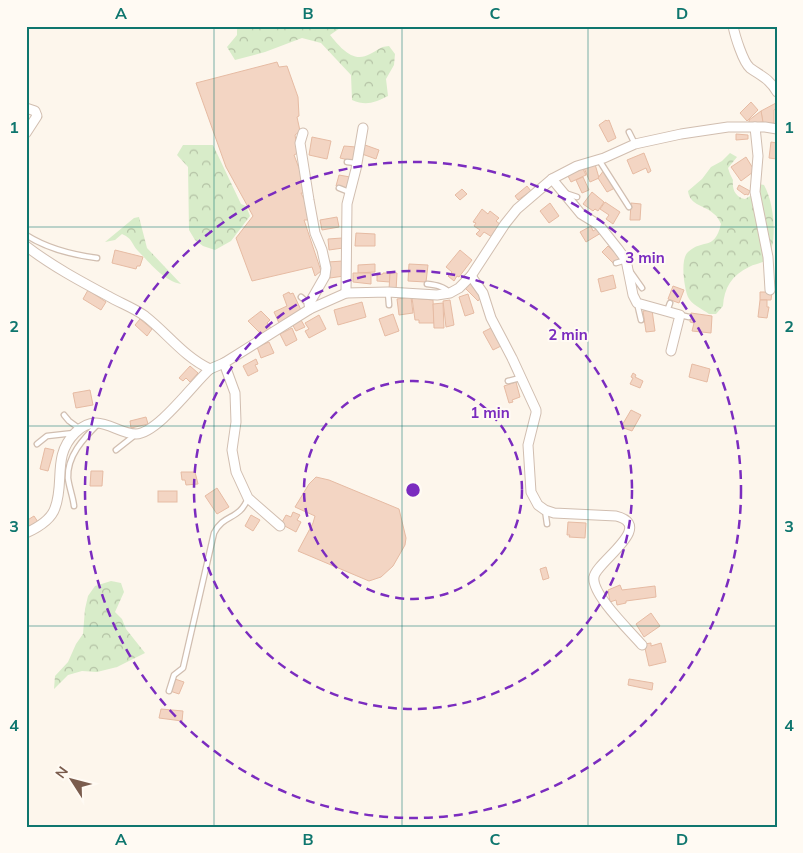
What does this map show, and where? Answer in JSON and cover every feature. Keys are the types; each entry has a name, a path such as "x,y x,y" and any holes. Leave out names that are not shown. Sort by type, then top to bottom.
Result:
{"street":[{"path":"733,26 745,61 751,68 769,80 777,92"},
{"path":"26,108 36,111 37,116 26,133"},
{"path":"26,533 49,518 55,508 62,452 78,431 90,424 99,423 136,434 145,432 169,412 198,379 210,369 224,363 310,307 346,293 388,292 438,295 450,293 459,288 471,276 495,238 517,209 552,179 577,166 599,160 635,144 681,134 728,127 777,129"},
{"path":"346,293 346,204 352,163 363,128"},
{"path":"755,128 758,156 755,192 768,257 770,290"},
{"path":"303,133 300,143 308,200 315,233 322,250 326,268 326,276 310,307"},
{"path":"552,179 581,214 599,225 623,264 637,303 668,307 684,316 671,351"},
{"path":"26,246 46,261 73,277 143,315 187,354 201,365 210,369"},
{"path":"471,276 483,293 490,318 512,358 536,413 528,445 531,492 538,505 554,513 616,516 625,518 629,523 624,540 597,570 594,582 600,598 642,645"},
{"path":"224,363 235,392 236,422 232,450 236,472 248,498 280,526"}],"lane":[{"path":"628,132 635,144"},
{"path":"599,160 629,207"},
{"path":"339,188 349,192"},
{"path":"564,193 577,197"},
{"path":"26,235 36,242 54,248 78,255 98,258"},
{"path":"623,264 642,288"},
{"path":"427,284 439,286 450,293"},
{"path":"388,292 389,305"},
{"path":"301,297 310,307"},
{"path":"637,303 641,320"},
{"path":"508,381 520,378"},
{"path":"64,415 78,431"},
{"path":"74,506 68,479 70,462 80,443 99,423"},
{"path":"37,444 47,436 78,431"},
{"path":"116,450 136,434"},
{"path":"169,691 174,674 182,668 214,533 218,525 243,510 248,498"},
{"path":"545,510 547,524"}],"green space":[{"path":"237,26 266,28 274,26 343,26 330,35 347,53 358,57 364,57 389,46 395,54 394,65 386,79 388,96 370,103 352,100 351,75 321,43 302,38 265,52 235,60 227,47 237,35"},
{"path":"183,145 213,145 241,204 246,206 250,216 231,241 215,250 203,246 195,240 189,230 188,167 177,155"},
{"path":"730,153 737,157 728,168 737,194 745,199 752,195 759,184 764,185 772,207 773,240 765,261 751,266 738,274 727,288 723,306 716,314 709,314 689,300 685,287 683,267 688,252 715,238 721,224 715,215 692,200 688,191 702,179 711,167 722,161"},
{"path":"139,217 147,248 181,284 169,279 158,271 126,236 122,234 115,240 105,242 134,218"},
{"path":"111,581 121,583 124,592 115,612 122,619 126,629 145,653 117,667 97,672 82,671 68,675 54,689 55,676 68,662 83,634 88,596 95,586"}],"building":[{"path":"277,62 279,67 287,66 298,97 299,116 297,117 300,131 295,135 298,153 294,155 302,176 304,193 301,193 306,203 308,220 304,220 321,271 315,276 312,267 252,281 236,238 253,216 226,167 196,83"},
{"path":"751,102 758,110 747,121 740,113"},
{"path":"776,103 774,123 763,124 761,111"},
{"path":"761,111 763,122 749,124 749,120"},
{"path":"609,120 616,138 608,142 599,125"},
{"path":"736,134 748,135 748,139 736,140"},
{"path":"312,137 331,141 327,159 309,155"},
{"path":"771,142 777,143 777,159 769,158"},
{"path":"365,145 379,150 376,159 362,154"},
{"path":"344,146 356,147 353,161 340,158"},
{"path":"644,153 651,171 648,173 646,168 633,174 627,160"},
{"path":"746,157 754,170 741,181 731,167"},
{"path":"595,164 599,178 590,182 584,168"},
{"path":"582,167 586,175 571,182 567,174"},
{"path":"604,170 615,188 607,192 598,178"},
{"path":"339,175 350,177 347,189 336,186"},
{"path":"583,177 589,190 582,193 576,180"},
{"path":"739,185 750,191 748,195 737,189"},
{"path":"527,186 531,191 518,200 515,196"},
{"path":"462,189 467,194 460,200 455,195"},
{"path":"592,192 604,202 598,211 595,209 593,211 583,204"},
{"path":"605,202 620,212 613,224 606,219 609,215 600,209"},
{"path":"550,203 559,216 549,223 540,211"},
{"path":"631,203 641,204 640,220 630,220"},
{"path":"482,209 488,214 490,211 499,218 496,221 501,225 492,237 484,232 480,237 476,234 480,230 474,226 476,223 473,222"},
{"path":"337,217 339,227 322,230 320,220"},
{"path":"591,226 593,231 598,228 601,233 586,242 580,232"},
{"path":"356,233 375,234 375,246 355,246"},
{"path":"342,238 343,248 329,250 328,239"},
{"path":"608,246 620,258 614,264 602,252"},
{"path":"115,250 143,257 140,266 137,266 136,269 112,263"},
{"path":"460,250 472,260 454,281 448,276 452,272 446,267"},
{"path":"343,261 344,276 330,278 328,262"},
{"path":"375,264 375,272 358,273 358,265"},
{"path":"409,264 428,265 426,282 408,281"},
{"path":"353,273 371,273 371,284 353,282"},
{"path":"390,273 390,282 377,281 377,275"},
{"path":"390,273 397,273 396,291 389,290"},
{"path":"613,275 616,288 601,292 598,279"},
{"path":"470,283 481,297 478,301 465,288"},
{"path":"673,286 684,290 679,303 668,299"},
{"path":"88,290 106,302 101,310 83,299"},
{"path":"289,292 290,294 293,293 302,312 279,323 274,312 287,306 283,295"},
{"path":"760,292 772,292 771,300 760,300"},
{"path":"468,294 474,313 465,316 459,297"},
{"path":"411,297 413,313 399,315 397,299"},
{"path":"412,298 433,300 434,323 419,323 419,320 415,320"},
{"path":"450,300 454,325 446,327 443,301"},
{"path":"760,300 767,300 767,307 769,307 767,318 758,317"},
{"path":"362,302 366,317 338,325 334,310"},
{"path":"443,303 444,328 434,328 433,304"},
{"path":"652,310 655,331 646,332 643,311"},
{"path":"261,311 270,320 267,323 271,328 261,334 248,321"},
{"path":"691,313 712,316 711,333 692,331 694,323 690,322"},
{"path":"393,314 399,331 385,336 379,319"},
{"path":"319,315 326,329 309,338 305,331 309,329 305,323"},
{"path":"140,319 152,329 147,336 135,325"},
{"path":"301,320 305,327 296,331 292,324"},
{"path":"292,328 297,340 286,346 280,334"},
{"path":"491,328 501,346 493,350 483,332"},
{"path":"269,342 274,353 261,358 257,347"},
{"path":"256,359 258,364 255,365 258,371 248,376 243,366"},
{"path":"692,364 710,369 707,382 689,377"},
{"path":"190,366 198,373 190,382 186,378 183,381 179,378"},
{"path":"633,373 636,375 635,377 643,381 640,388 630,384"},
{"path":"516,382 520,397 509,403 504,386"},
{"path":"90,390 93,405 76,408 73,393"},
{"path":"631,410 641,415 632,431 621,427"},
{"path":"146,417 148,424 131,428 130,421"},
{"path":"45,448 54,450 48,471 40,469"},
{"path":"91,471 103,471 102,486 90,486"},
{"path":"181,472 195,472 198,484 186,485 185,480 182,480"},
{"path":"316,477 329,480 399,509 406,538 405,545 393,566 381,577 369,581 298,551 315,516 295,507 309,484"},
{"path":"217,488 229,507 217,514 205,496"},
{"path":"158,491 177,491 177,502 158,502"},
{"path":"293,512 300,515 297,520 301,522 296,532 281,524 286,515 291,517"},
{"path":"251,515 260,520 253,531 245,526"},
{"path":"34,516 38,522 26,531 26,521"},
{"path":"568,522 586,523 585,538 569,537 570,535 567,535"},
{"path":"546,567 549,578 543,580 540,569"},
{"path":"620,585 622,590 655,586 656,597 626,601 626,603 617,605 616,600 610,602 608,590"},
{"path":"651,613 660,626 644,637 636,624"},
{"path":"651,643 651,646 661,643 666,662 649,666 644,644"},
{"path":"175,679 184,682 179,694 170,691"},
{"path":"629,679 653,683 652,690 628,685"},
{"path":"161,709 183,711 182,721 159,718"}]}
